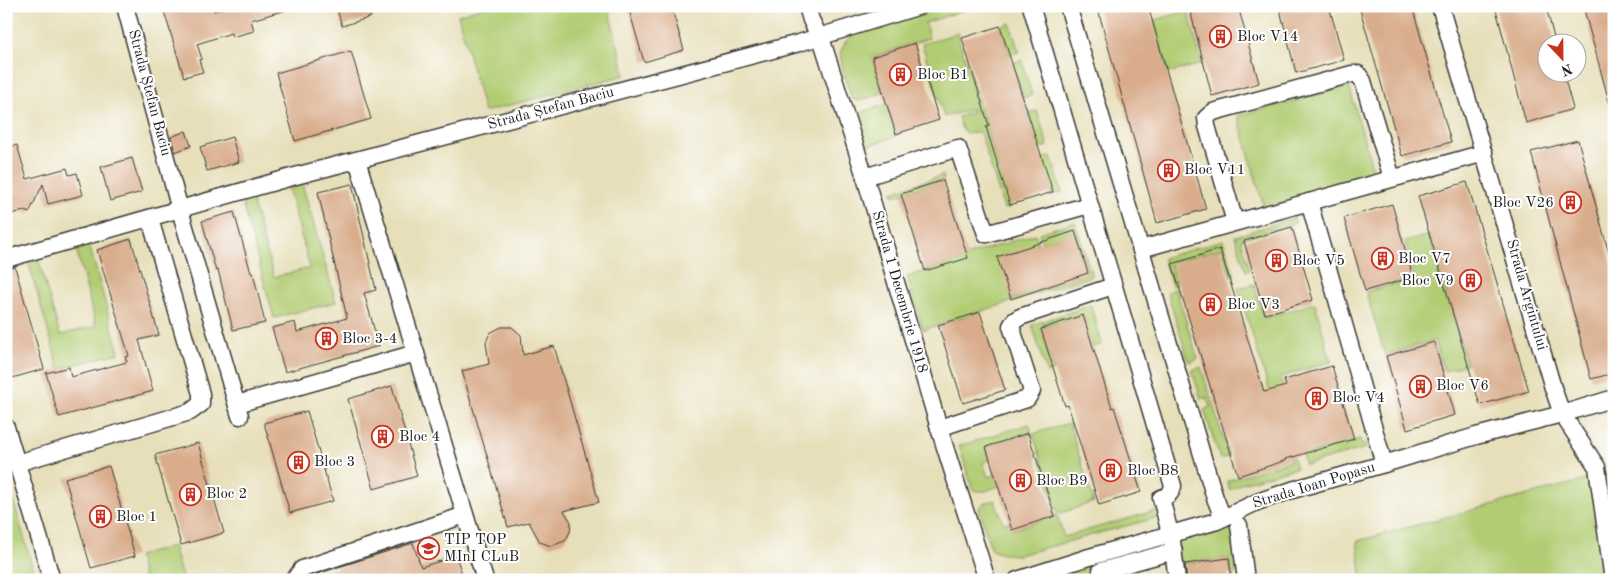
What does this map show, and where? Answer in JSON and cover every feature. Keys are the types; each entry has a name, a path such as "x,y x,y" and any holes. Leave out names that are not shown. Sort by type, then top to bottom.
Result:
{"street":[{"name":"Strada Ștefan Baciu","path":"125,6 180,210"},
{"name":"Strada 1 Decembrie 1918","path":"807,6 811,20 824,44 939,428 987,580"},
{"name":"Strada Ștefan Baciu","path":"6,259 357,160 723,64 920,6"},
{"path":"1031,6 1172,486 1172,492 1161,498 1171,534 1177,580"},
{"path":"1068,6 1215,498 1223,518"},
{"name":"Strada Argintului","path":"1440,6 1562,414 1597,466 1613,580"},
{"path":"1235,222 1207,126 1206,118 1213,112 1352,74 1358,74 1363,81 1392,178"},
{"path":"865,177 958,148 986,234 1089,205"},
{"path":"1140,249 1484,153"},
{"path":"357,160 485,580"},
{"path":"1309,202 1384,464"},
{"path":"180,210 238,410 416,353"},
{"path":"17,463 190,412 201,404 201,394 150,219"},
{"path":"939,428 1027,399 1031,395 1032,391 1011,326 1014,321 1020,317 1113,286"},
{"name":"Strada Ioan Popasu","path":"1017,580 1086,558 1217,522 1257,502 1292,490 1614,398"},
{"path":"6,427 52,580"},
{"path":"294,580 302,569 465,515"},
{"path":"1239,525 1246,580"},
{"path":"1103,580 1102,571 1174,551"}],"green space":[{"path":"486,6 608,6 625,75 484,112 458,15"},
{"path":"935,6 977,6 925,23 929,38 872,57 883,93 859,101 852,99 843,71 840,53 846,41 864,27"},
{"path":"1188,11 1202,64 1168,73 1154,20"},
{"path":"1010,23 1019,52 1009,55 1001,26"},
{"path":"957,33 988,127 986,128 1011,207 1004,209 980,132 966,133 961,126 958,117 973,112 973,109 944,117 922,44"},
{"path":"1022,60 1032,95 1023,98 1012,63"},
{"path":"1349,86 1375,178 1264,208 1238,116"},
{"path":"887,104 897,136 866,146 857,117 862,112"},
{"path":"1037,111 1048,146 1039,149 1028,114"},
{"path":"1051,156 1062,192 1053,194 1042,159"},
{"path":"943,175 944,180 894,196 892,192"},
{"path":"302,183 336,302 274,318 241,199 251,197 274,277 310,268 288,187"},
{"path":"1294,218 1296,223 1241,239 1250,270 1246,271 1235,236"},
{"path":"1075,222 1092,276 923,330 907,277 1035,234 1038,243 1011,299 1088,273 1075,232 1042,242 1039,233"},
{"path":"1429,235 1467,364 1444,371 1435,340 1385,355 1366,292 1415,278 1405,242"},
{"path":"1223,240 1234,275 1231,276 1222,248 1170,263 1177,285 1172,286 1163,258"},
{"path":"89,244 119,353 59,369 28,261 38,258 60,335 96,326 76,248"},
{"path":"1254,284 1264,318 1315,303 1331,362 1280,377 1291,412 1277,416 1238,288"},
{"path":"1176,289 1198,359 1189,362 1167,292"},
{"path":"1091,305 1102,344 1093,347 1083,315 1041,328 1054,371 1047,373 1032,325"},
{"path":"1201,367 1229,456 1220,459 1204,410 1210,407 1206,397 1201,399 1192,370"},
{"path":"1069,423 1094,502 1058,514 1033,434"},
{"path":"1029,424 1032,434 1029,435 1028,433 986,447 990,460 983,462 988,477 995,475 999,486 982,491 972,488 959,446"},
{"path":"1296,424 1305,455 1360,439 1362,445 1365,444 1367,448 1305,465 1294,425"},
{"path":"1280,428 1283,428 1296,468 1242,483 1230,490 1227,481 1290,461"},
{"path":"1614,472 1614,580 1362,580 1357,541"},
{"path":"6,474 36,580 6,580"},
{"path":"995,500 1003,523 1010,522 1013,530 1057,515 1064,537 1161,509 1166,515 1019,555 1002,554 991,550 979,508 984,503"},
{"path":"1232,527 1238,572 1231,574 1229,558 1181,564 1177,548 1181,539"},
{"path":"173,546 183,580 144,580 138,556"},
{"path":"1087,563 1089,580 1038,580"}],"building":[{"path":"182,6 183,11 200,6 212,6 214,11 230,6 285,6 286,10 251,20 254,31 232,37 231,33 197,44 202,59 199,60 203,72 184,77 163,8"},
{"path":"336,6 368,6 371,17 342,26"},
{"path":"628,6 671,6 684,50 644,62"},
{"path":"1097,6 1148,6 1206,209 1157,223"},
{"name":"Bloc V14","path":"1189,6 1238,6 1259,83 1212,96"},
{"path":"1279,6 1329,6 1344,60 1296,73"},
{"path":"1359,6 1412,6 1451,142 1402,156"},
{"path":"1495,6 1546,6 1552,32 1538,32 1538,82 1566,82 1573,109 1526,123"},
{"path":"1583,6 1614,6 1614,105 1610,105"},
{"path":"1000,26 1053,192 1010,205 986,127 989,126 962,38"},
{"name":"Bloc B1","path":"915,43 939,120 896,134 872,57"},
{"path":"351,51 371,119 295,141 276,73"},
{"path":"186,131 191,146 175,152 171,137"},
{"path":"232,137 239,162 207,171 200,147"},
{"path":"1578,140 1614,272 1614,373 1591,379 1531,152"},
{"path":"17,145 27,179 67,168 69,175 77,173 83,195 48,204 43,184 29,213 24,211 6,215 6,148"},
{"path":"132,158 142,192 110,201 101,167"},
{"path":"943,180 968,258 925,271 901,194"},
{"path":"1467,182 1529,391 1480,405 1418,196"},
{"path":"352,184 376,290 364,293 379,346 285,372 272,328 295,322 297,332 347,318 318,192"},
{"name":"Bloc V7","path":"1392,204 1413,277 1365,291 1344,218"},
{"path":"234,212 251,273 253,273 265,323 233,330 218,270 216,271 202,221"},
{"name":"Bloc V5","path":"1292,227 1313,300 1265,314 1244,241"},
{"path":"1075,231 1088,273 1011,299 997,257"},
{"path":"131,239 159,335 139,340 153,391 59,417 46,373 69,367 71,377 127,362 125,357 129,356 97,250"},
{"path":"1220,249 1264,392 1286,386 1284,380 1332,366 1354,439 1286,459 1238,476 1172,264"},
{"path":"15,267 44,369 12,378 6,357 6,269"},
{"path":"980,312 1005,390 963,403 938,325"},
{"path":"1083,315 1141,492 1099,505 1068,405 1065,406 1041,329"},
{"path":"501,327 512,327 521,335 523,355 554,346 599,502 564,511 571,522 570,532 565,541 551,546 540,542 529,522 508,527 462,371 489,364 486,342 490,333"},
{"name":"Bloc V6","path":"1434,342 1455,415 1407,429 1386,356"},
{"name":"Bloc 4","path":"392,386 417,476 374,489 348,399"},
{"name":"Bloc 3","path":"307,411 333,501 290,513 264,423"},
{"name":"Bloc B9","path":"1028,433 1055,516 1012,530 986,447"},
{"name":"Bloc 2","path":"198,443 224,533 181,545 155,455"},
{"name":"Bloc 1","path":"109,466 135,556 91,568 65,478"},
{"path":"413,543 421,567 456,556 464,580 307,580 308,577"},
{"path":"1229,558 1231,574 1228,574 1228,580 1187,580 1185,564"}],"place":[{"name":"Bloc V14","path":"1221,37"},
{"name":"Bloc B1","path":"901,75"},
{"name":"Bloc V11","path":"1168,170"},
{"name":"Bloc V26","path":"1570,203"},
{"name":"Bloc V7","path":"1382,259"},
{"name":"Bloc V5","path":"1276,261"},
{"name":"Bloc V9","path":"1470,281"},
{"name":"Bloc V3","path":"1211,305"},
{"name":"Bloc 3-4","path":"326,339"},
{"name":"Bloc V6","path":"1420,386"},
{"name":"Bloc V4","path":"1316,398"},
{"name":"Bloc 4","path":"383,437"},
{"name":"Bloc 3","path":"298,462"},
{"name":"Bloc B8","path":"1111,471"},
{"name":"Bloc B9","path":"1020,481"},
{"name":"Bloc 2","path":"190,494"},
{"name":"Bloc 1","path":"100,517"},
{"name":"TIP TOP MInI CLuB","path":"428,549"}]}
